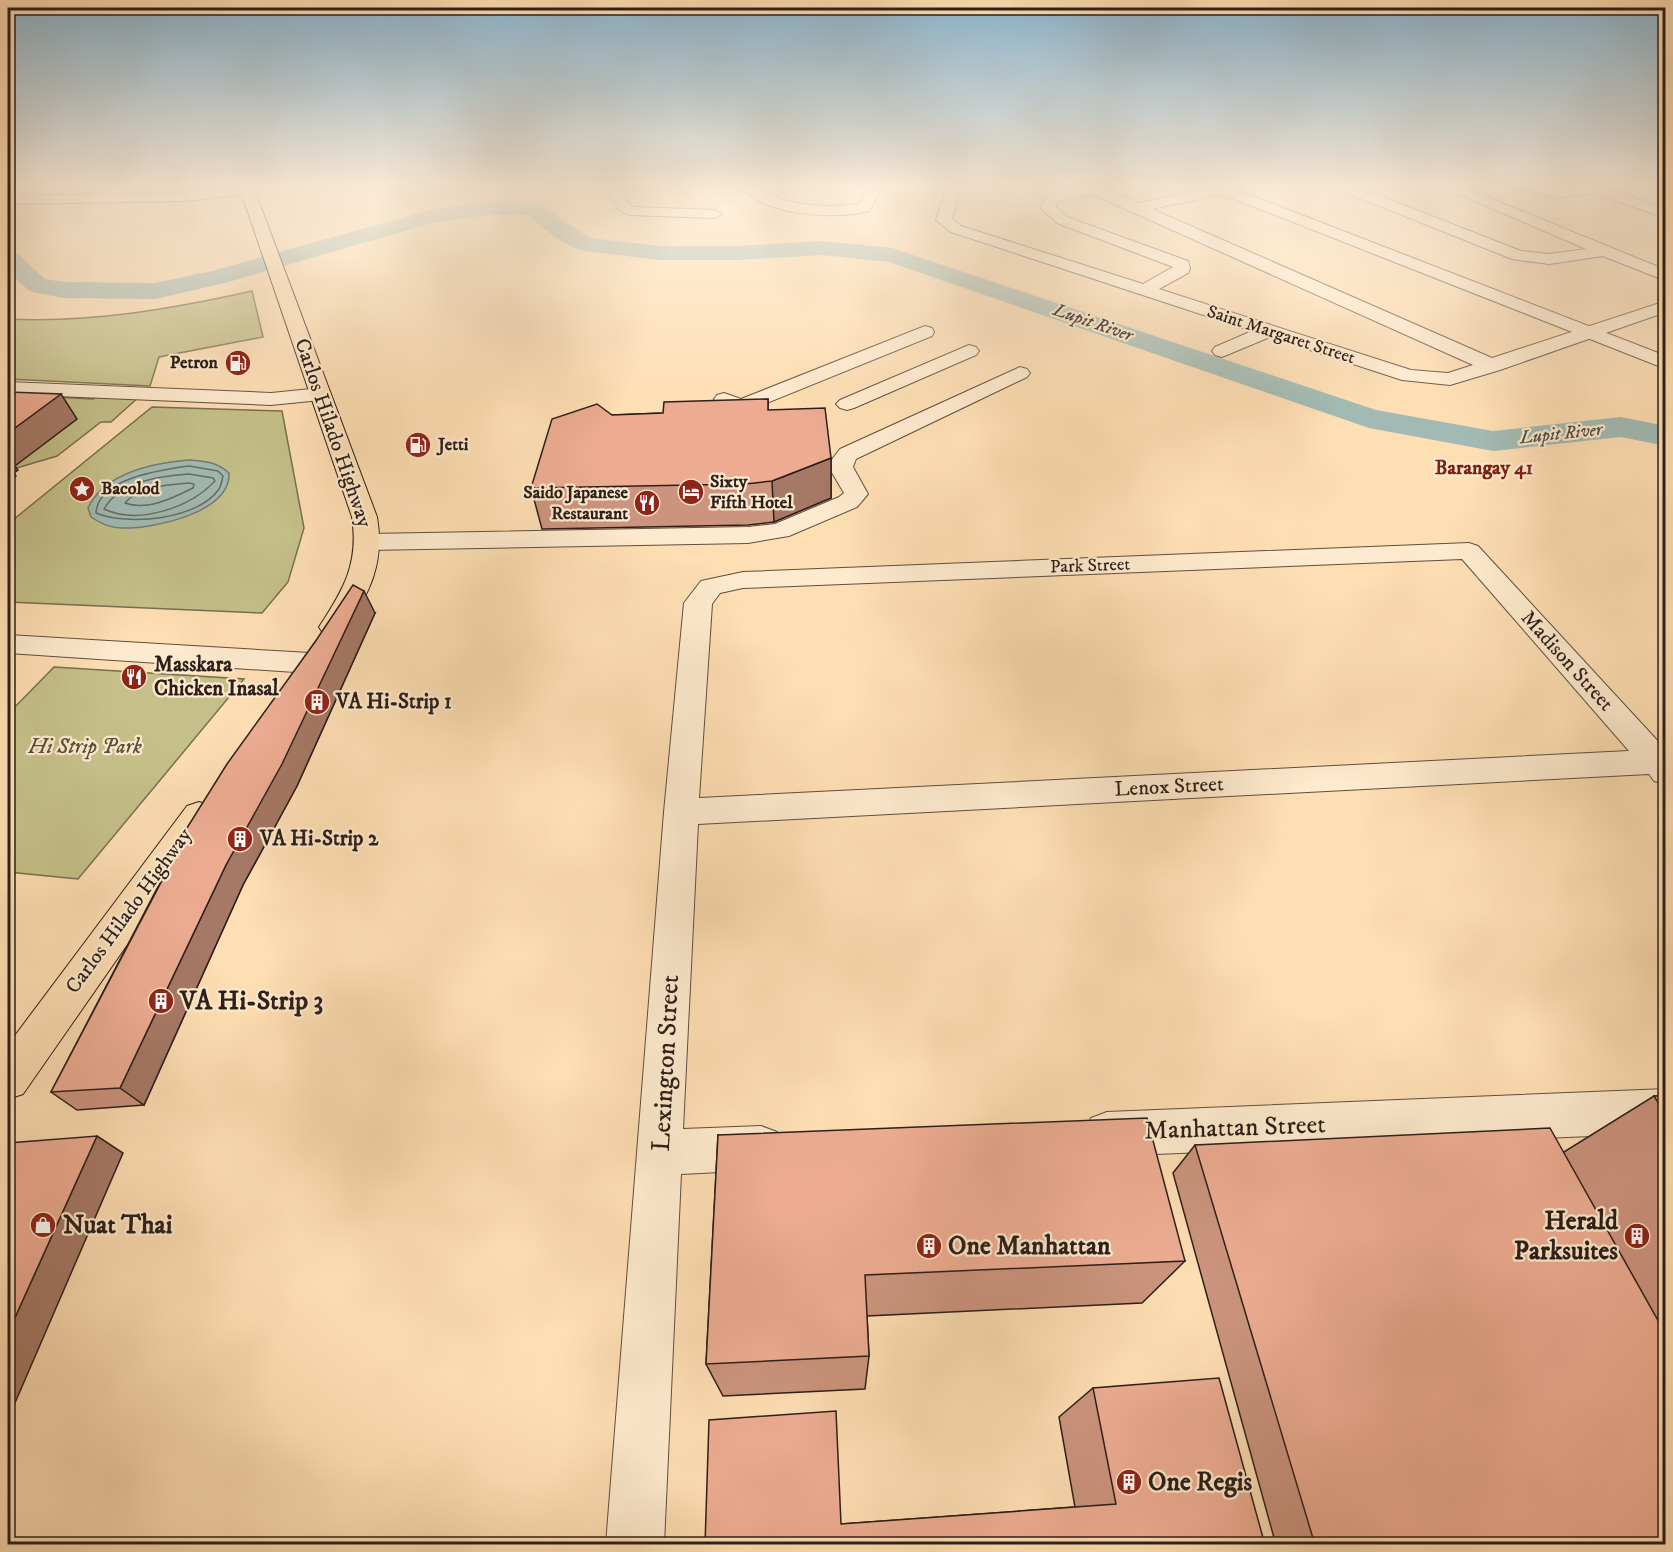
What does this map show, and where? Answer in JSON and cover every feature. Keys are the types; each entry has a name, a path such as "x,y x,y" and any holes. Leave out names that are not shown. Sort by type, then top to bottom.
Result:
{"main road":[{"name":"Carlos Hilado Highway","path":"271,258 363,510 369,542 362,576 310,663 289,691"},
{"name":"Carlos Hilado Highway","path":"8,1079 214,794"}],"street":[{"name":"Saint Margaret Street","path":"1047,258 1266,332 1409,376 1450,379 1665,306"},
{"path":"1145,290 1182,269 1182,265 1164,258"},
{"path":"1251,258 1493,366"},
{"path":"1401,258 1587,334 1665,363"},
{"path":"1622,258 1665,276"},
{"path":"724,399 740,407 925,332"},
{"path":"1222,351 1266,332"},
{"path":"847,404 969,351"},
{"path":"369,542 748,535 780,531 848,502 856,494 853,485 841,469 841,462 857,449 881,421 1020,373"},
{"path":"803,381 881,421"},
{"path":"8,388 271,399 297,399 321,394"},
{"name":"Park Street","path":"711,587 743,580 1469,550"},
{"name":"Madison Street","path":"1469,550 1661,767"},
{"name":"Lexington Street","path":"635,1545 681,812 698,603 711,587"},
{"path":"8,644 310,663"},
{"name":"Lenox Street","path":"681,812 1661,767"},
{"name":"Manhattan Street","path":"1067,1136 1665,1111"},
{"path":"660,1152 804,1146"}],"green space":[{"path":"252,291 263,337 159,357 150,386 8,379 8,319 100,317 191,304"},
{"path":"99,394 140,396 111,422 101,422 57,456 10,470 8,395 93,399"},
{"path":"152,407 282,411 304,528 288,582 262,613 8,602 8,524"},
{"name":"Hi Strip Park","path":"54,667 244,679 78,879 8,872 8,714"}],"water":[{"path":"189,460 220,466 229,473 226,487 217,499 204,508 170,522 135,528 118,528 102,524 91,517 88,508 96,496 118,478 146,467"}],"building":[{"path":"8,392 61,394 8,433"},
{"path":"768,399 768,410 825,408 831,458 772,481 745,484 531,488 552,419 597,404 612,415 663,413 664,402"},
{"path":"353,585 364,591 282,764 226,865 120,1088 51,1092 167,871 160,871 227,764"},
{"path":"1654,1096 1665,1096 1665,1114"},
{"path":"1147,1118 1185,1261 865,1275 869,1356 706,1364 718,1135"},
{"path":"1550,1128 1665,1333 1665,1545 1315,1545 1195,1145"},
{"path":"97,1136 8,1333 8,1143"},
{"path":"1219,1378 1265,1545 705,1545 709,1420 836,1411 841,1524 1116,1504 1093,1388"}],"waterway":[{"name":"Lupit River","path":"8,258 37,285 64,290 155,291 216,278 285,258"},
{"name":"Lupit River","path":"902,258 1369,418 1493,441 1621,427 1666,436"}],"place":[{"name":"Petron","path":"238,363"},
{"name":"Jetti","path":"418,445"},
{"name":"Bacolod","path":"82,489"},
{"name":"Sixty Fifth Hotel","path":"691,492"},
{"name":"Saido Japanese Restaurant","path":"647,503"},
{"name":"Masskara Chicken Inasal","path":"134,677"},
{"name":"VA Hi-Strip 1","path":"317,702"},
{"name":"VA Hi-Strip 2","path":"240,839"},
{"name":"VA Hi-Strip 3","path":"161,1001"},
{"name":"Nuat Thai","path":"43,1225"},
{"name":"Herald Parksuites","path":"1637,1236"},
{"name":"One Manhattan","path":"929,1246"},
{"name":"One Regis","path":"1129,1482"}],"district":[{"name":"Barangay 41","path":"1484,468"}]}
